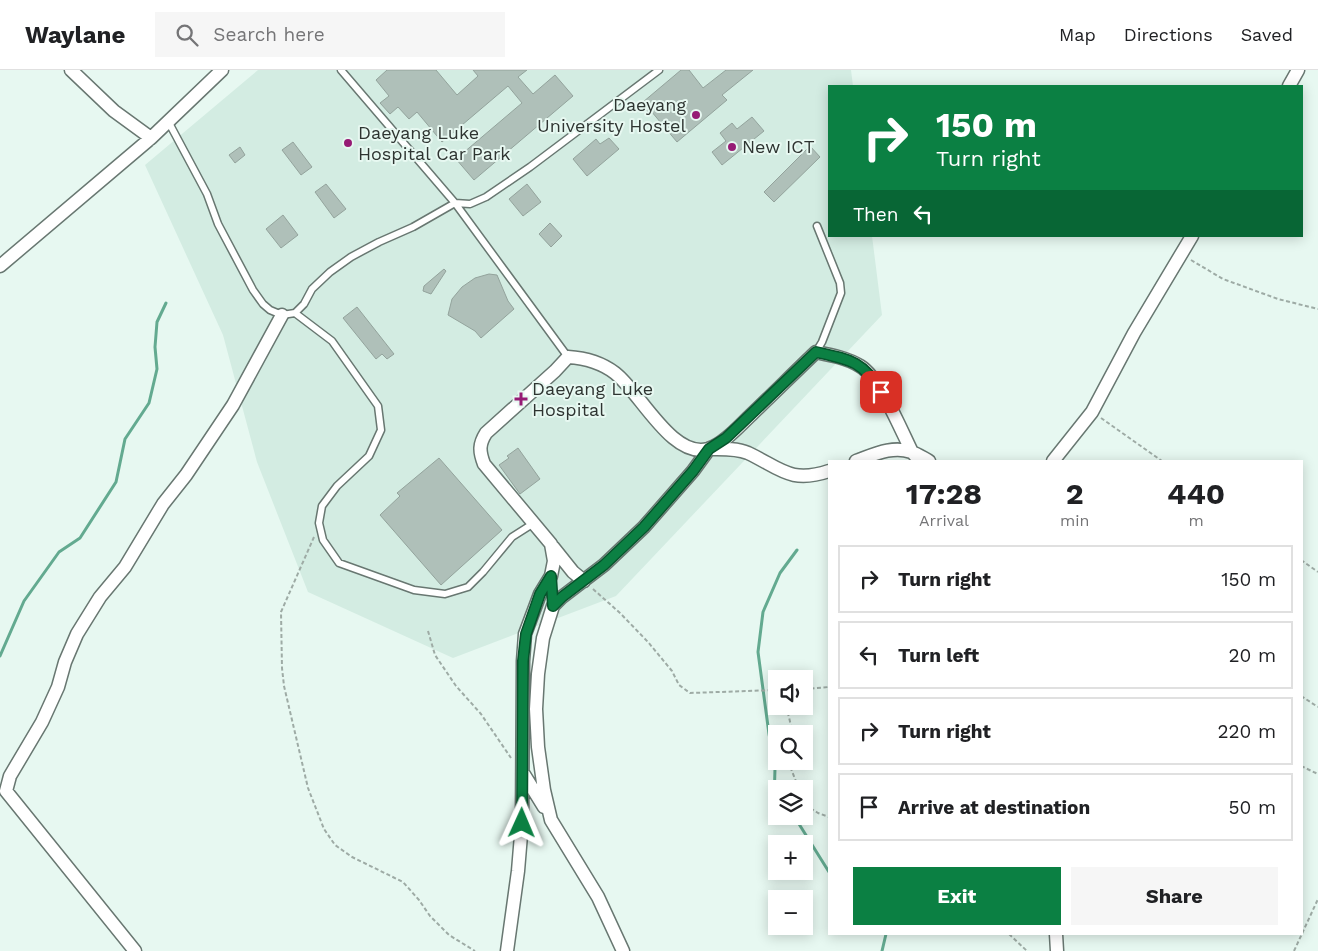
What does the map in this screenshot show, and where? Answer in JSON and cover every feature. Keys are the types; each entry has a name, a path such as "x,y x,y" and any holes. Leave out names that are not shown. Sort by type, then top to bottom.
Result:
{"street":[{"path":"71,70 114,111 151,138"},
{"path":"0,266 151,138 222,70"},
{"path":"1290,85 1298,70"},
{"path":"1054,460 1092,412 1134,333 1191,237"},
{"path":"135,951 6,791 10,776 42,722 58,687 64,662 77,634 100,597 125,567 163,504 186,476 233,405 282,315"},
{"path":"553,606 604,565 644,527 693,471 709,449 726,438 816,352 844,358 862,366 874,380 916,457"},
{"path":"584,581 573,572 484,464 480,453 480,442 486,433 556,371 568,357 581,358 599,364 614,372 663,427 681,444 693,449 732,449 746,453 786,474 805,476 828,471"},
{"path":"859,460 885,451 901,449 916,457"},
{"path":"550,544 554,561 551,576 553,606 543,638 536,709 543,781 551,820"},
{"path":"507,951 522,823 523,661 526,634 540,594 551,576"},
{"path":"523,772 598,897 623,951"},
{"path":"1056,935 1057,951"}],"lane":[{"path":"341,70 455,203 568,357"},
{"path":"168,121 207,194 218,224 253,290 267,307 282,315 295,313 304,304 312,288 351,257 413,227 455,203 470,204 486,197 530,168 659,70"},
{"path":"816,352 822,342 841,293 840,283 817,226"},
{"path":"295,313 332,341 378,406 381,430 369,456 337,486 322,506 320,523 323,540 339,563 414,590 445,594 468,587 483,572 512,536 534,523"}],"path":[{"path":"1181,253 1223,279 1278,299 1318,308"},
{"path":"1092,412 1161,460"},
{"path":"320,523 281,612 284,686 308,788 324,828 335,845 352,857 403,882 449,936 475,951"},
{"path":"1303,561 1318,572"},
{"path":"584,581 626,618 672,671 679,685 690,693 768,690"},
{"path":"428,631 435,655 440,663 456,686 480,714 515,765 523,772"},
{"path":"813,688 828,687"},
{"path":"1303,697 1318,707"},
{"path":"1303,767 1318,774"},
{"path":"813,810 828,817"},
{"path":"1303,932 1318,899"},
{"path":"1010,935 1027,951"},
{"path":"1294,951 1301,935"}],"shaded area":[{"name":"Daeyang Luke Hospital","path":"258,70 851,70 853,85 828,85 828,237 872,237 882,315 616,596 453,658 308,592 257,462 223,335 145,165"}],"building":[{"path":"387,70 436,70 457,95 478,76 473,70 527,70 518,77 533,94 555,75 573,96 474,180 456,159 522,103 508,86 442,142 417,112 409,119 398,107 390,114 380,103 389,96 376,80"},
{"path":"681,70 689,70 703,88 726,70 753,70 722,95 727,100 677,142 651,111 648,114 643,107 645,105 643,102"},
{"name":"New ICT","path":"752,117 764,131 722,165 712,152 726,141 720,133 732,123 737,129"},
{"name":"Daeyang University Hostel","path":"609,138 619,149 587,176 573,159 596,139 600,144"},
{"path":"293,142 312,167 301,175 282,150"},
{"path":"810,146 820,157 774,202 764,192"},
{"path":"240,147 245,155 235,163 229,155"},
{"path":"326,184 346,209 334,218 315,192"},
{"path":"527,184 541,202 523,216 509,199"},
{"path":"283,215 298,235 281,248 266,229"},
{"path":"550,223 562,236 551,247 539,234"},
{"path":"444,269 446,271 431,294 423,291 424,286"},
{"path":"489,274 497,275 508,301 514,309 481,338 475,331 448,315 452,299 462,287 475,278"},
{"path":"357,307 394,354 387,359 382,354 376,359 343,318"},
{"path":"518,448 540,479 520,494 499,465"},
{"path":"439,458 502,530 441,585 380,515 400,496 397,493"}],"waterway":[{"path":"0,656 24,601 59,552 80,538 116,482 125,439 149,403 157,369 155,347 157,322 166,303"},
{"path":"775,780 775,768 758,652 763,612 780,573 797,550"},
{"path":"800,825 828,870"},
{"path":"882,951 886,935"}],"place":[{"name":"Daeyang University Hostel","path":"696,115"},
{"name":"Daeyang Luke Hospital Car Park","path":"348,143"},
{"name":"New ICT","path":"732,147"},
{"name":"Daeyang Luke Hospital","path":"521,399"}],"route":[{"path":"522,823 523,661 526,634 540,594 551,576 553,606 604,565 644,527 693,471 709,449 726,438 816,352 844,358 862,366 881,392"}]}
